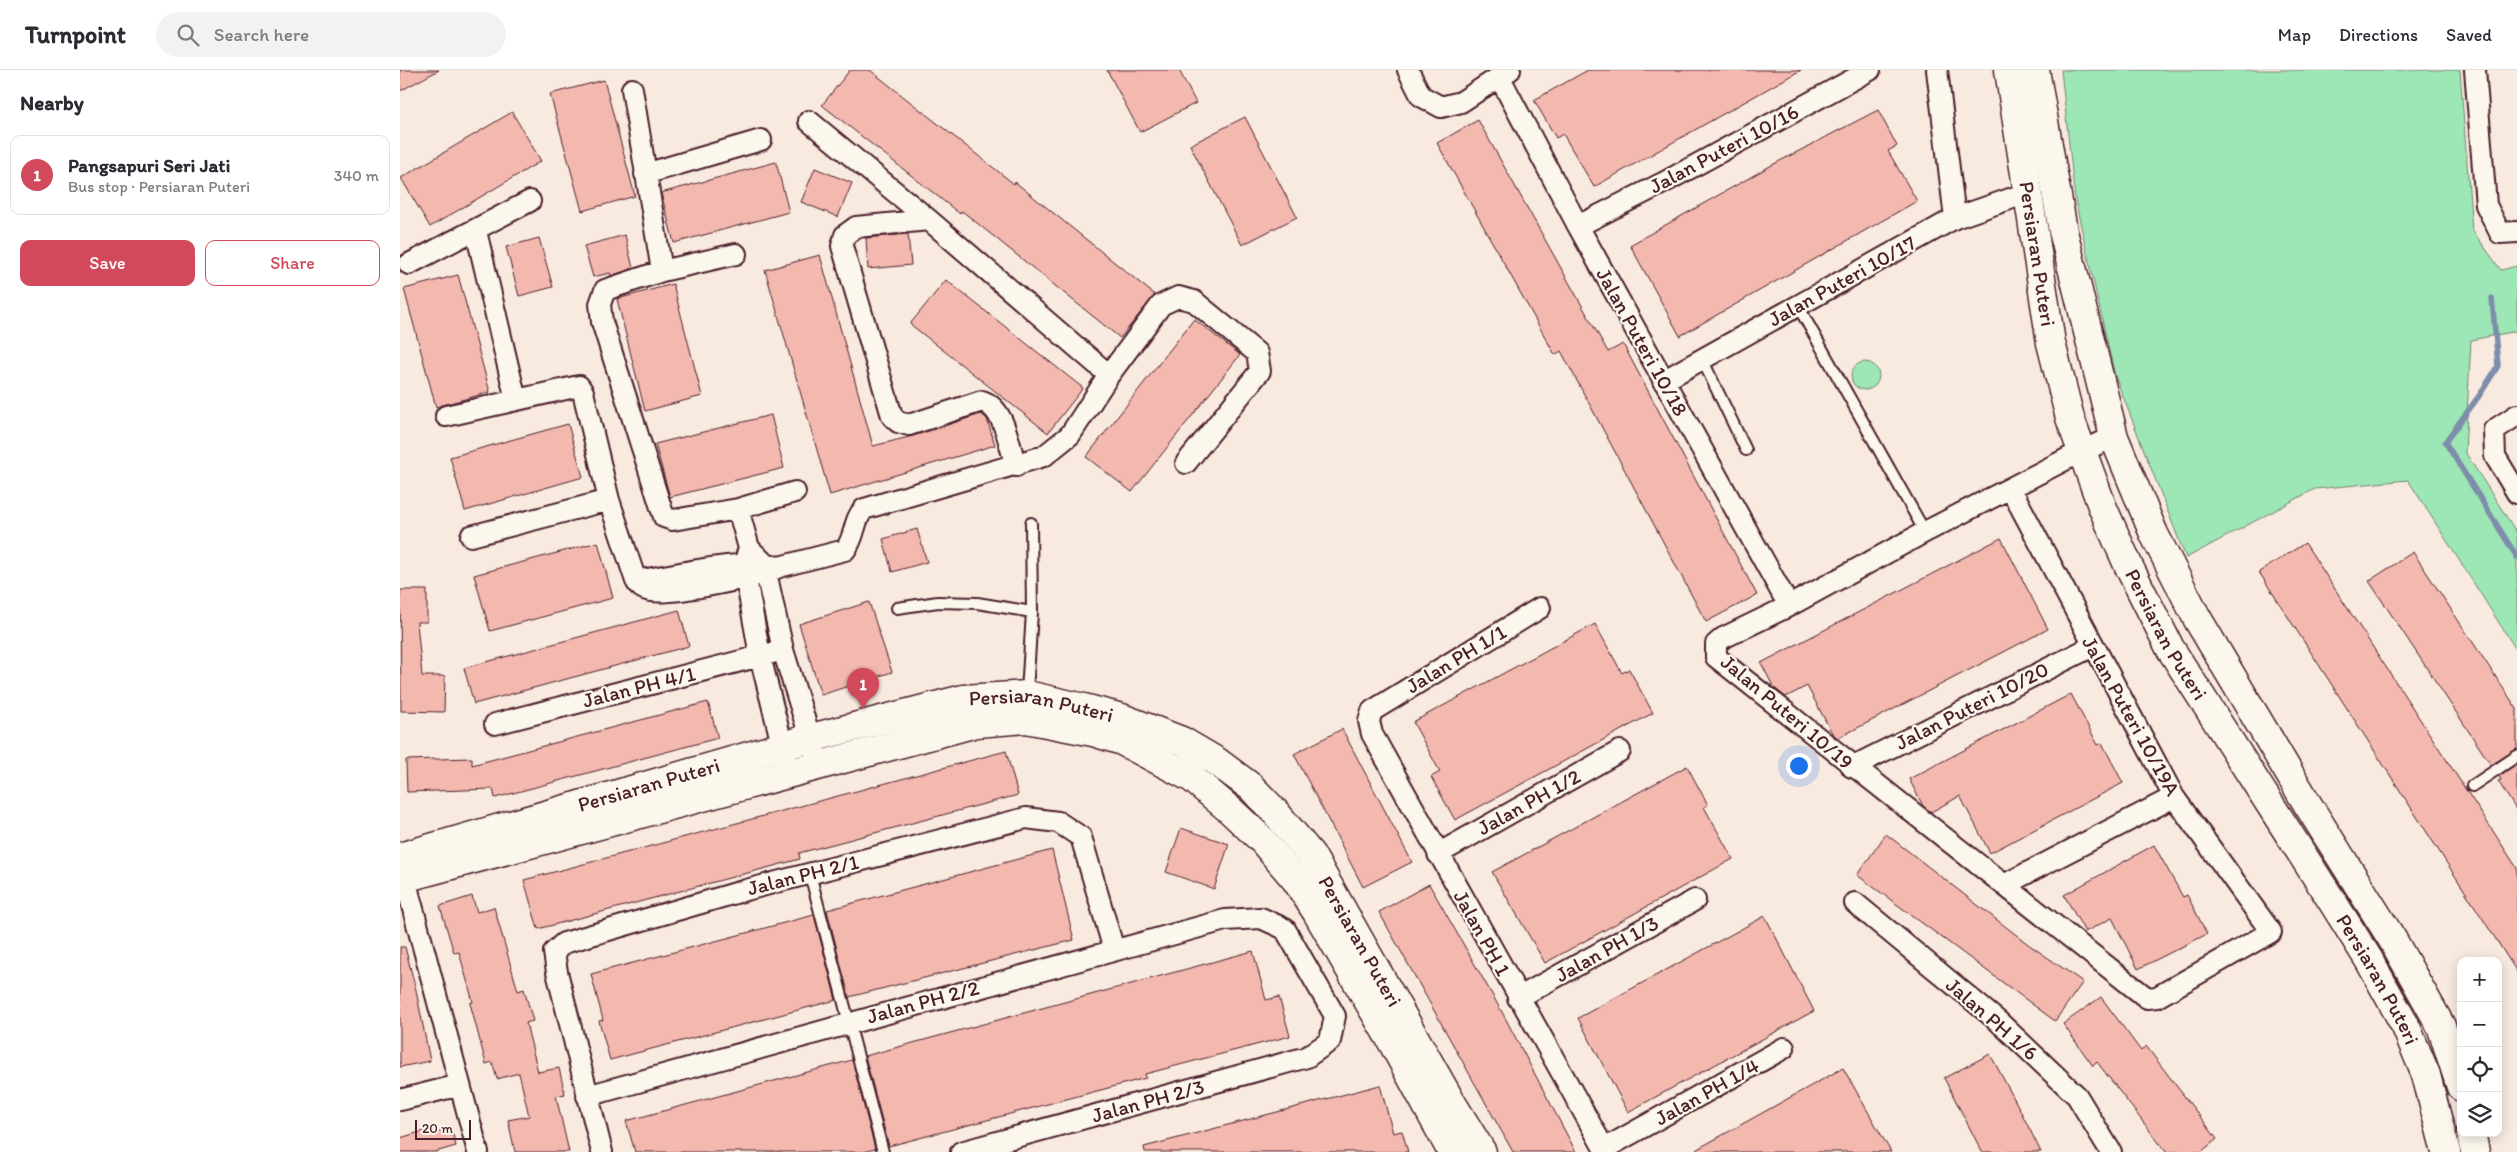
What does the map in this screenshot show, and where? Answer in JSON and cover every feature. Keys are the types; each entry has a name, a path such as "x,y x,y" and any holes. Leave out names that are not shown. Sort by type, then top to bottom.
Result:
{"main road":[{"name":"Persiaran Puteri","path":"2009,70 2051,343 2070,418 2082,451 2129,567 2170,648 2332,901 2406,1027 2426,1075 2446,1152"},
{"name":"Persiaran Puteri","path":"2035,70 2062,231 2114,437 2154,534 2197,618 2308,805 2394,942 2441,1026 2457,1075"},
{"name":"Persiaran Puteri","path":"401,869 782,746 963,699 1122,718 1182,741 1216,761 1250,787 1312,855 1450,1100 1482,1152"},
{"name":"Persiaran Puteri","path":"401,869 790,774 976,723 1026,707 1122,741 1192,778 1262,840 1296,880 1316,911 1395,1047 1452,1152"},
{"path":"2472,1137 2475,1152"}],"street":[{"path":"1408,70 1421,96 1441,107 1462,102 1504,73"},
{"name":"Jalan Puteri 10/16","path":"1578,226 1663,183 1870,70"},
{"path":"1937,70 1954,218"},
{"path":"2475,70 2486,205 2500,233 2517,232"},
{"name":"Jalan Puteri 10/18","path":"1504,73 1578,226 1789,606"},
{"path":"632,89 644,174 662,271"},
{"path":"809,121 929,220 1109,375"},
{"path":"644,174 761,140"},
{"name":"Jalan Puteri 10/17","path":"1663,381 1954,218 2027,193"},
{"path":"409,264 476,231 530,201"},
{"path":"929,220 856,227 845,235 842,246 892,416 898,422 909,425 982,401 990,403 1000,416 1016,466"},
{"path":"476,231 516,400"},
{"path":"736,254 662,271 605,290 600,304 602,322 664,517 673,520 738,509 795,492"},
{"path":"446,416 579,386 583,392 609,500 636,581 639,587 660,592 758,566 845,550 852,542 859,514 864,509 1016,466 1044,456 1070,435 1109,375 1161,305 1178,297 1194,301 1257,353 1260,371 1186,463"},
{"path":"2517,415 2494,430 2495,456 2517,494"},
{"name":"Jalan Puteri 10/19","path":"2114,437 2082,451 1789,606 1723,638 1716,644 1716,657 1852,767 2147,998"},
{"name":"Jalan Puteri 10/19A","path":"2012,489 2092,646 2174,797 2271,932 2157,997 2147,998"},
{"path":"471,536 609,500"},
{"path":"738,509 758,566 819,766"},
{"path":"758,566 760,656 790,774"},
{"name":"Jalan PH 1/1","path":"1372,711 1540,608"},
{"name":"Jalan Puteri 10/20","path":"1852,767 2092,646"},
{"name":"Jalan PH 4/1","path":"495,724 783,650"},
{"name":"Jalan PH 1","path":"1372,711 1369,721 1372,734 1605,1151"},
{"name":"Jalan PH 1/2","path":"1438,854 1620,751"},
{"path":"2004,885 2174,797"},
{"name":"Jalan PH 2/1","path":"587,1096 554,952 564,943 746,890 1026,818 1058,822 1081,837 1114,950"},
{"path":"401,869 478,1152"},
{"name":"Jalan PH 1/3","path":"1518,998 1695,900"},
{"name":"Jalan PH 1/6","path":"1855,903 1999,1022 2077,1096 2111,1152"},
{"name":"Jalan PH 2/2","path":"587,1096 1224,920 1261,918 1285,929 1335,1016 1330,1041"},
{"name":"Jalan PH 2/3","path":"961,1152 1307,1057 1330,1041"},
{"name":"Jalan PH 1/4","path":"1605,1151 1784,1048"},
{"path":"400,1100 460,1085"},
{"path":"587,1096 602,1152"}],"lane":[{"path":"1798,306 1926,532"},
{"path":"1702,359 1746,450"},
{"path":"1026,707 1032,612 1031,523"},
{"path":"897,608 938,602 977,603 1032,612"},
{"path":"2472,786 2517,756"},
{"path":"810,874 884,1152"}],"green space":[{"path":"2061,70 2460,70 2472,230 2501,270 2517,266 2517,331 2471,340 2465,452 2517,533 2517,651 2408,480 2315,489 2186,558 2115,376 2075,200"},
{"path":"1865,362 1875,366 1879,376 1875,386 1865,390 1855,386 1851,376 1855,366"}],"building":[{"path":"400,70 439,70 400,91"},
{"path":"850,70 870,70 1014,184 1015,182 1155,295 1120,338 962,211 960,214 822,105"},
{"path":"1107,70 1179,70 1196,103 1140,132"},
{"path":"1588,70 1801,70 1594,187 1563,134 1556,138 1534,100"},
{"path":"604,80 635,196 582,211 550,94"},
{"path":"1878,110 1897,146 1888,151 1917,201 1680,336 1630,245 1772,165"},
{"path":"512,112 541,161 430,227 401,178"},
{"path":"1245,117 1297,217 1242,245 1190,145"},
{"path":"1478,120 1608,352 1623,344 1757,595 1706,622 1561,351 1555,355 1437,143"},
{"path":"776,162 789,212 674,243 661,193"},
{"path":"815,168 852,183 838,217 801,202"},
{"path":"908,234 911,265 868,269 866,238"},
{"path":"625,235 633,268 611,276 610,273 593,277 584,246"},
{"path":"539,238 553,287 519,296 506,247"},
{"path":"820,255 873,446 913,436 981,414 987,419 995,445 830,495 765,270"},
{"path":"458,275 490,392 436,407 404,289"},
{"path":"946,280 1083,388 1048,433 910,324"},
{"path":"673,284 702,396 645,411 617,299"},
{"path":"1194,319 1240,355 1132,492 1086,457"},
{"path":"771,415 784,468 670,497 655,444"},
{"path":"568,424 583,477 465,511 450,457"},
{"path":"917,529 927,562 892,572 883,539"},
{"path":"2001,538 2048,629 1838,738 1832,733 1807,686 1786,697 1774,688 1761,663"},
{"path":"598,542 613,598 490,631 474,575"},
{"path":"2305,543 2517,868 2517,972 2259,572"},
{"path":"2413,552 2517,709 2517,749 2491,765 2369,581"},
{"path":"400,590 427,590 427,622 417,622 422,676 445,676 444,712 401,711"},
{"path":"869,602 892,672 821,695 799,624"},
{"path":"679,610 689,646 474,704 464,668"},
{"path":"1595,624 1622,673 1629,669 1653,713 1455,820 1431,777 1440,772 1413,722"},
{"path":"2071,694 2098,745 2102,743 2123,783 1990,853 1960,796 1931,812 1923,806 1909,779"},
{"path":"708,702 718,738 495,798 493,789 407,792 406,760 472,758 472,765"},
{"path":"1342,729 1412,862 1363,887 1294,754"},
{"path":"1006,751 1018,795 799,853 800,859 538,929 524,880"},
{"path":"2517,764 2517,811 2498,781 2501,780 2499,776"},
{"path":"1687,766 1708,805 1704,807 1733,859 1545,963 1492,872"},
{"path":"1181,828 1229,844 1214,889 1166,872"},
{"path":"1886,834 2028,944 2083,982 2055,1021 1857,875"},
{"path":"2154,845 2183,897 2187,895 2207,934 2138,969 2112,918 2085,932 2064,895"},
{"path":"1052,850 1074,940 849,997 827,910"},
{"path":"1429,884 1502,1012 1576,1152 1513,1152 1379,912"},
{"path":"472,896 477,912 494,907 518,991 524,989 533,1021 526,1023 538,1072 559,1068 565,1094 556,1096 569,1152 515,1152 508,1120 529,1116 519,1073 497,1079 492,1062 486,1064 470,1003 473,1002 459,952 454,953 440,906"},
{"path":"814,915 836,1000 610,1060 599,1021 603,1020 591,974"},
{"path":"1765,916 1814,1011 1628,1112 1578,1018"},
{"path":"400,947 405,947 416,990 430,1061 400,1067"},
{"path":"1253,951 1266,1000 1279,997 1290,1036 1145,1074 1146,1078 889,1146 865,1056"},
{"path":"2101,997 2141,1051 2146,1046 2217,1139 2201,1152 2166,1152 2097,1062 2093,1066 2063,1024"},
{"path":"1990,1054 2041,1152 1982,1152 1944,1078"},
{"path":"852,1060 875,1149 863,1152 635,1152 626,1121"},
{"path":"1843,1068 1891,1152 1692,1152 1728,1132"},
{"path":"1380,1085 1393,1133 1402,1131 1408,1152 1145,1152 1144,1147"},
{"path":"434,1128 435,1133 451,1128 456,1146 435,1152 400,1152 400,1138"}],"waterway":[{"path":"2492,298 2498,366 2479,396 2445,442 2517,557"}],"place":[{"name":"Pangsapuri Seri Jati","path":"863,709"}]}
